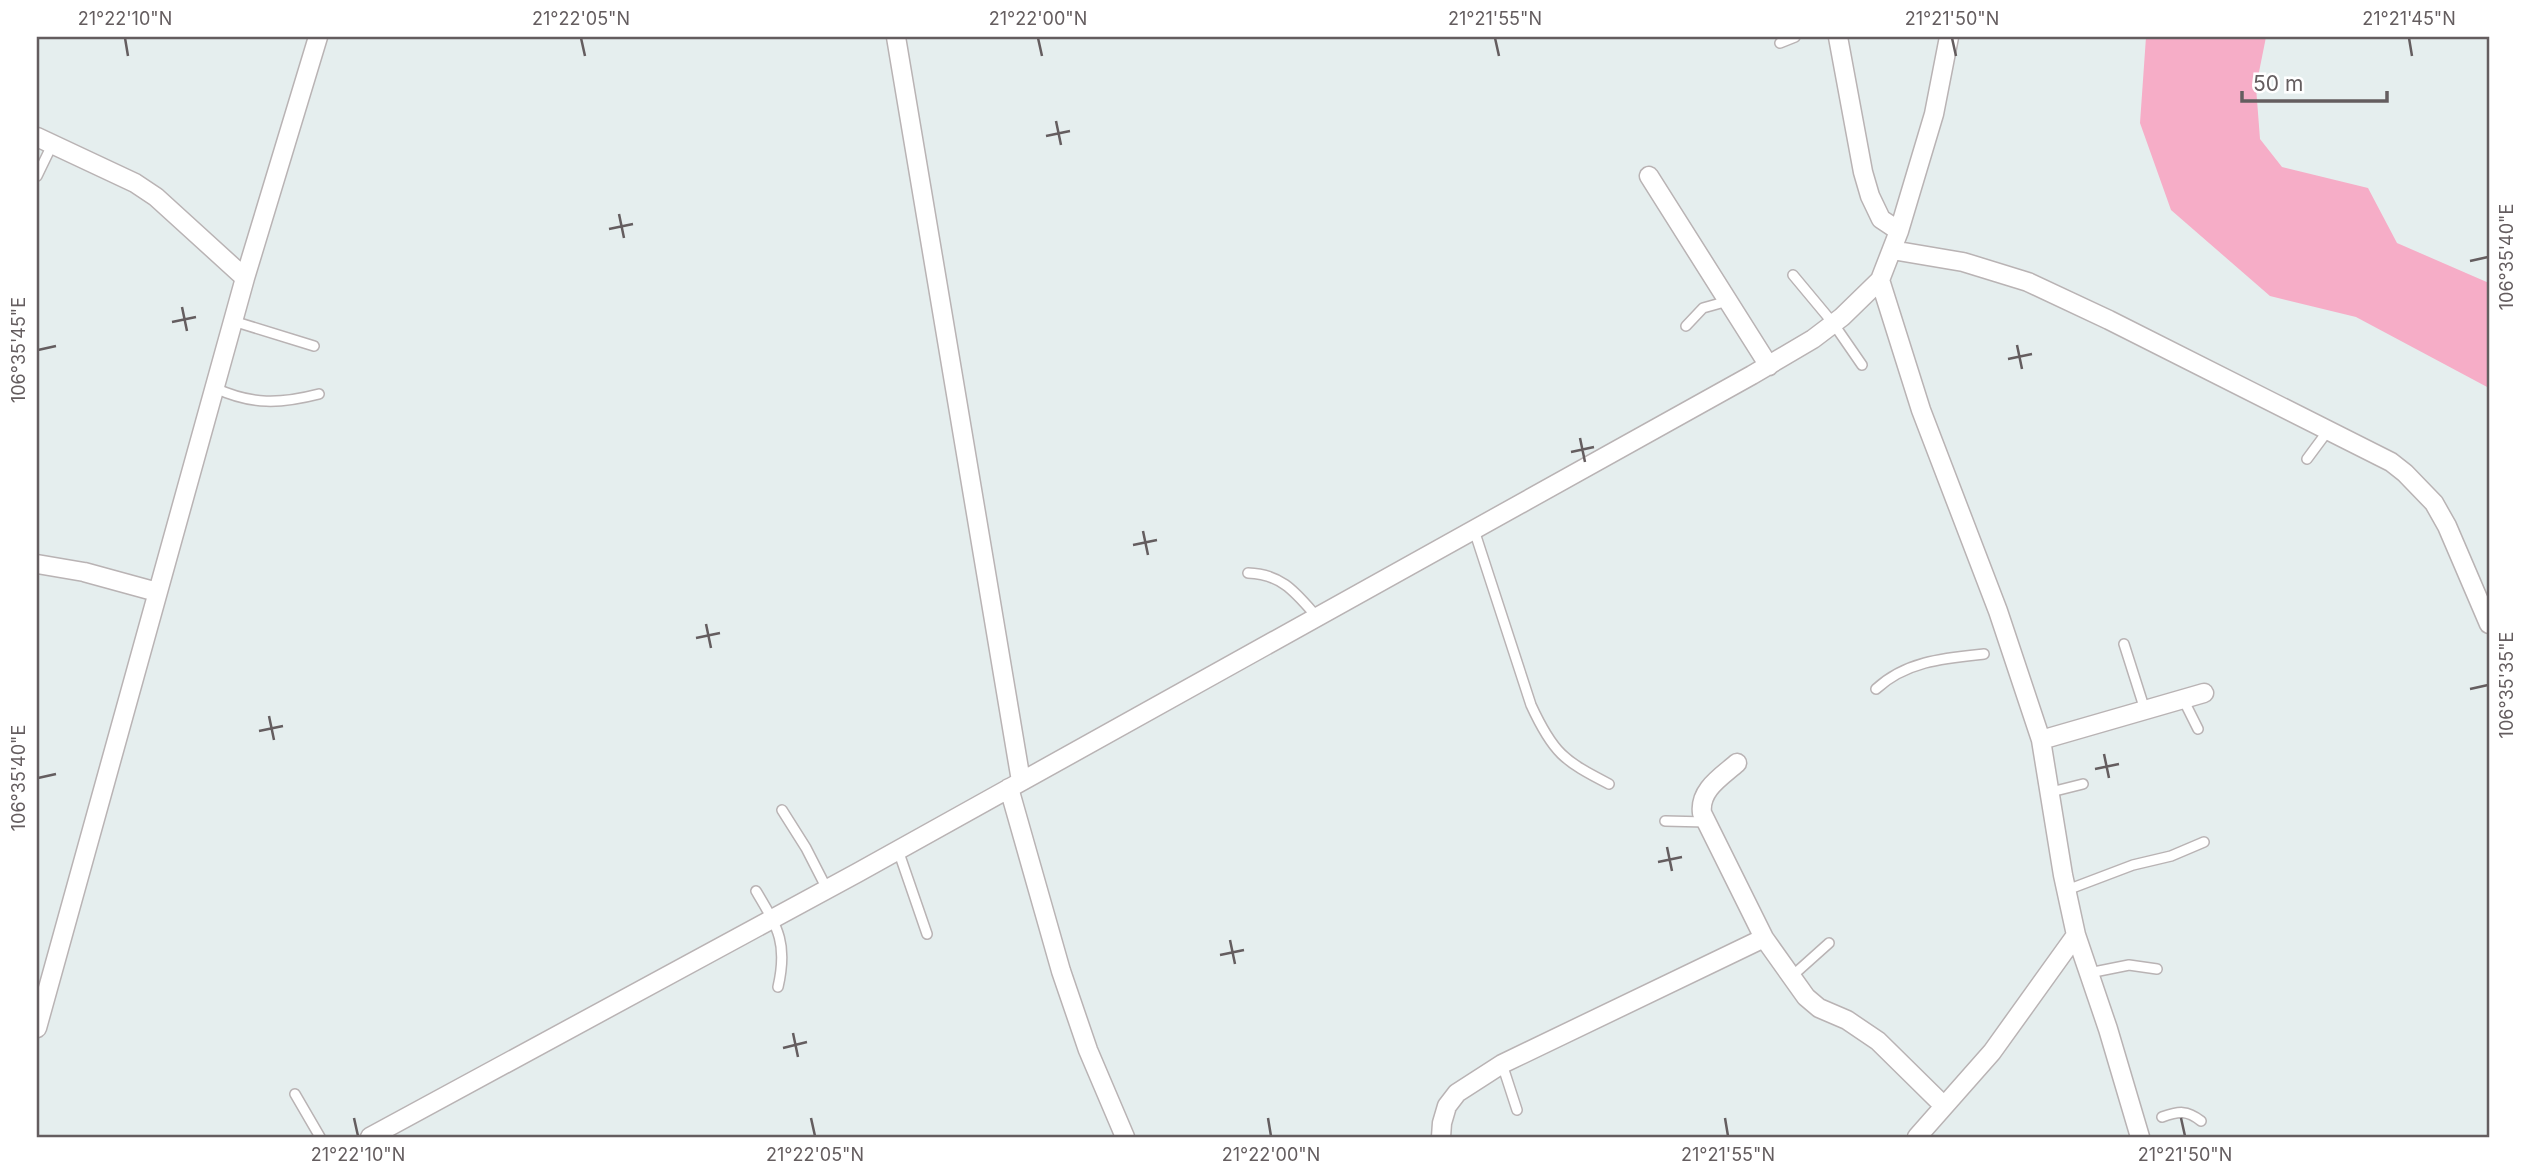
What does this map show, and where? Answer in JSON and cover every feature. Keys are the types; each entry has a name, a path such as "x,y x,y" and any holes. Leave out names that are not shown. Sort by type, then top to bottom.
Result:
{"street":[{"path":"37,1028 245,278 318,37"},
{"path":"895,37 1015,785 1070,998 1106,1096 1125,1137"},
{"path":"1838,37 1863,172 1870,196 1881,219 1899,230"},
{"path":"370,1137 898,850 1769,366 1813,339 1880,280 1899,230 1934,114 1948,37"},
{"path":"44,141 135,183 156,197 245,278"},
{"path":"1650,176 1769,366"},
{"path":"1892,250 1963,262 2028,282 2390,462 2421,488 2434,503 2485,602 2489,624"},
{"path":"1880,280 1921,410 2006,651 2041,740 2076,935 2142,1130"},
{"path":"37,564 84,572 157,592"},
{"path":"2041,740 2204,693"},
{"path":"1737,763 1705,793 1700,803 1706,821 1765,938 1806,997 1819,1008 1847,1020 1878,1041 1944,1106"},
{"path":"1917,1137 2014,1024 2076,935"},
{"path":"1441,1137 1447,1106 1457,1093 1502,1064 1765,938"}],"lane":[{"path":"1780,43 1795,37"},
{"path":"37,176 44,141"},
{"path":"1793,275 1833,323 1862,365"},
{"path":"1686,326 1703,308 1728,301"},
{"path":"233,321 314,346"},
{"path":"215,388 241,398 275,402 318,394"},
{"path":"2307,459 2326,432"},
{"path":"1474,530 1531,705 1542,729 1566,761 1609,784"},
{"path":"1248,573 1275,578 1298,596 1317,617"},
{"path":"2124,644 2145,710"},
{"path":"1876,689 1898,673 1933,660 1984,654"},
{"path":"2183,699 2198,729"},
{"path":"2051,792 2083,784"},
{"path":"782,810 827,889"},
{"path":"1665,821 1706,821"},
{"path":"2067,891 2133,865 2171,856 2204,842"},
{"path":"898,850 927,934"},
{"path":"756,891 772,919 783,952 778,988"},
{"path":"1791,977 1829,943"},
{"path":"2089,973 2129,965 2157,969"},
{"path":"1502,1064 1517,1110"},
{"path":"295,1094 320,1137"},
{"path":"2162,1117 2182,1111 2191,1113 2201,1121"}],"shaded area":[{"path":"2146,37 2266,37 2256,87 2260,139 2282,167 2368,188 2397,243 2489,283 2489,388 2356,317 2270,296 2171,210 2140,123"}]}
